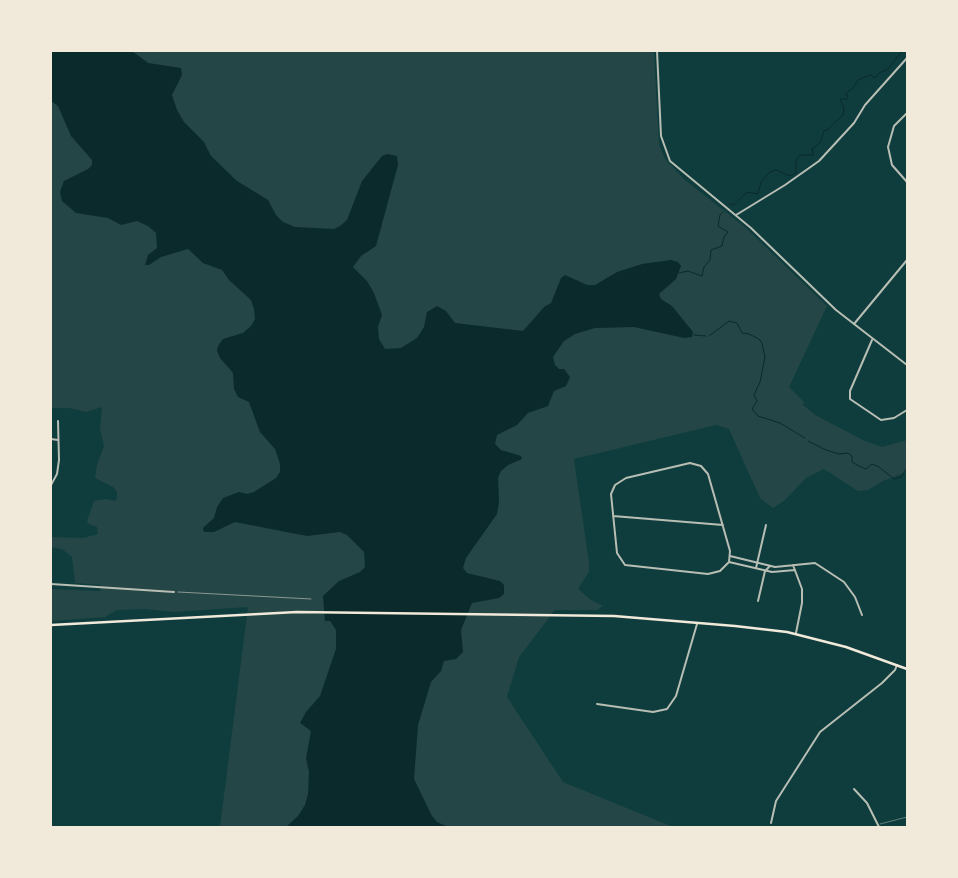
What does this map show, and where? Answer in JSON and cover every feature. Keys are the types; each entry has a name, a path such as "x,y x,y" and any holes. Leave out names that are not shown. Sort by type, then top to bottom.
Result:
{"main road":[{"path":"51,625 297,612 607,616 697,622 796,634 846,646 907,669"}],"street":[{"path":"657,51 661,136 670,161 685,176 736,215 819,295 854,325 906,363"},
{"path":"736,215 785,185 819,161 848,130 866,105 907,58"},
{"path":"907,113 894,126 888,147 892,165 907,182"},
{"path":"854,325 907,260"},
{"path":"872,340 851,386 850,399 881,420 894,418 907,410"},
{"path":"51,485 58,468 58,420"},
{"path":"51,438 58,440"},
{"path":"690,463 701,466 708,474 723,526 730,556 729,562 720,571 708,574 630,566 622,562 617,552 613,516 610,494 620,480 690,463"},
{"path":"613,516 723,526"},
{"path":"756,568 766,525"},
{"path":"730,556 770,566 794,566 803,563 815,563 836,576 851,590 862,614"},
{"path":"729,562 780,573 795,570"},
{"path":"758,601 766,570 770,566"},
{"path":"794,566 802,589 802,603 796,634"},
{"path":"51,584 174,592"},
{"path":"597,704 653,712 667,709 676,696 697,622"},
{"path":"771,823 776,801 820,732 882,683 895,670 897,665"},
{"path":"854,789 867,803 879,826"}],"lane":[{"path":"879,826 907,817"}],"path":[{"path":"174,592 311,599"}],"shaded area":[{"path":"51,51 654,51 659,144 665,159 685,180 746,228 827,306 789,387 805,403 802,404 815,415 865,441 882,447 907,440 907,472 883,481 868,490 858,491 824,469 806,478 784,501 773,508 760,498 729,429 716,425 574,459 589,563 589,572 578,589 591,600 603,606 597,610 555,610 519,657 507,697 563,782 673,827 220,827 248,607 174,612 145,609 117,610 105,617 51,621 51,589 100,591 101,585 75,583 72,557 62,549 51,547 51,537 83,538 98,534 97,527 89,524 87,521 94,501 106,499 115,501 117,492 113,487 95,478 97,465 104,446 100,429 102,407 86,412 69,408 51,408"},
{"path":"51,51 132,51 148,63 181,68 182,75 172,95 177,110 184,122 204,142 211,156 237,181 268,200 276,215 283,222 295,227 334,229 340,226 347,220 362,181 382,156 387,154 397,156 398,165 376,246 361,256 353,267 367,281 374,293 382,315 378,327 379,339 385,349 401,348 417,338 424,327 427,312 437,306 446,311 455,323 523,331 544,307 551,303 561,278 565,275 587,285 595,285 617,272 642,264 671,260 678,262 681,266 676,279 659,294 661,299 672,306 693,332 692,337 684,338 634,327 595,328 575,334 564,341 553,357 555,365 559,369 564,369 570,377 566,386 554,391 548,406 528,413 517,425 497,435 495,444 501,450 521,456 522,459 508,465 501,471 498,478 499,502 497,514 466,558 463,568 467,573 500,581 504,585 504,594 499,598 472,603 461,630 463,652 456,659 444,661 441,671 431,682 418,725 414,779 432,816 437,822 448,827 286,827 298,816 305,805 308,794 309,772 306,758 311,731 300,723 306,712 320,696 336,649 336,630 330,621 325,621 323,596 339,581 360,572 365,567 364,552 347,535 340,532 307,536 235,522 214,532 204,532 203,528 214,518 217,507 223,498 239,492 247,494 254,492 276,478 280,472 280,464 275,449 260,432 249,402 238,397 234,389 233,373 220,358 217,351 223,339 243,333 251,326 255,319 254,309 251,300 229,280 222,270 203,263 188,249 161,257 149,265 145,265 148,255 157,248 156,233 148,226 137,221 121,225 108,218 76,213 62,201 60,192 64,181 88,169 92,165 92,160 71,136 58,106 51,101"}],"waterway":[{"path":"730,204 734,205 747,192 758,194 761,182 770,172 776,170 790,176 796,173 796,160 800,155 813,155 812,149 820,143 824,131 843,115 844,108 840,99 847,99 848,96 845,94 853,88 858,80 870,75 876,78 879,73 888,69 902,51"},
{"path":"679,273 688,271 702,276 704,267 710,260 711,250 722,246 724,237 728,232 718,226 720,215 723,212"},
{"path":"709,336 729,321 737,323 742,333 759,339 762,343 765,357 760,382 754,395 757,401 752,409 758,416 780,423 805,438"},
{"path":"694,335 706,336"},
{"path":"808,441 839,454 848,453 852,456 852,462 859,466 866,469 872,464 894,479 901,477 907,468"}]}
